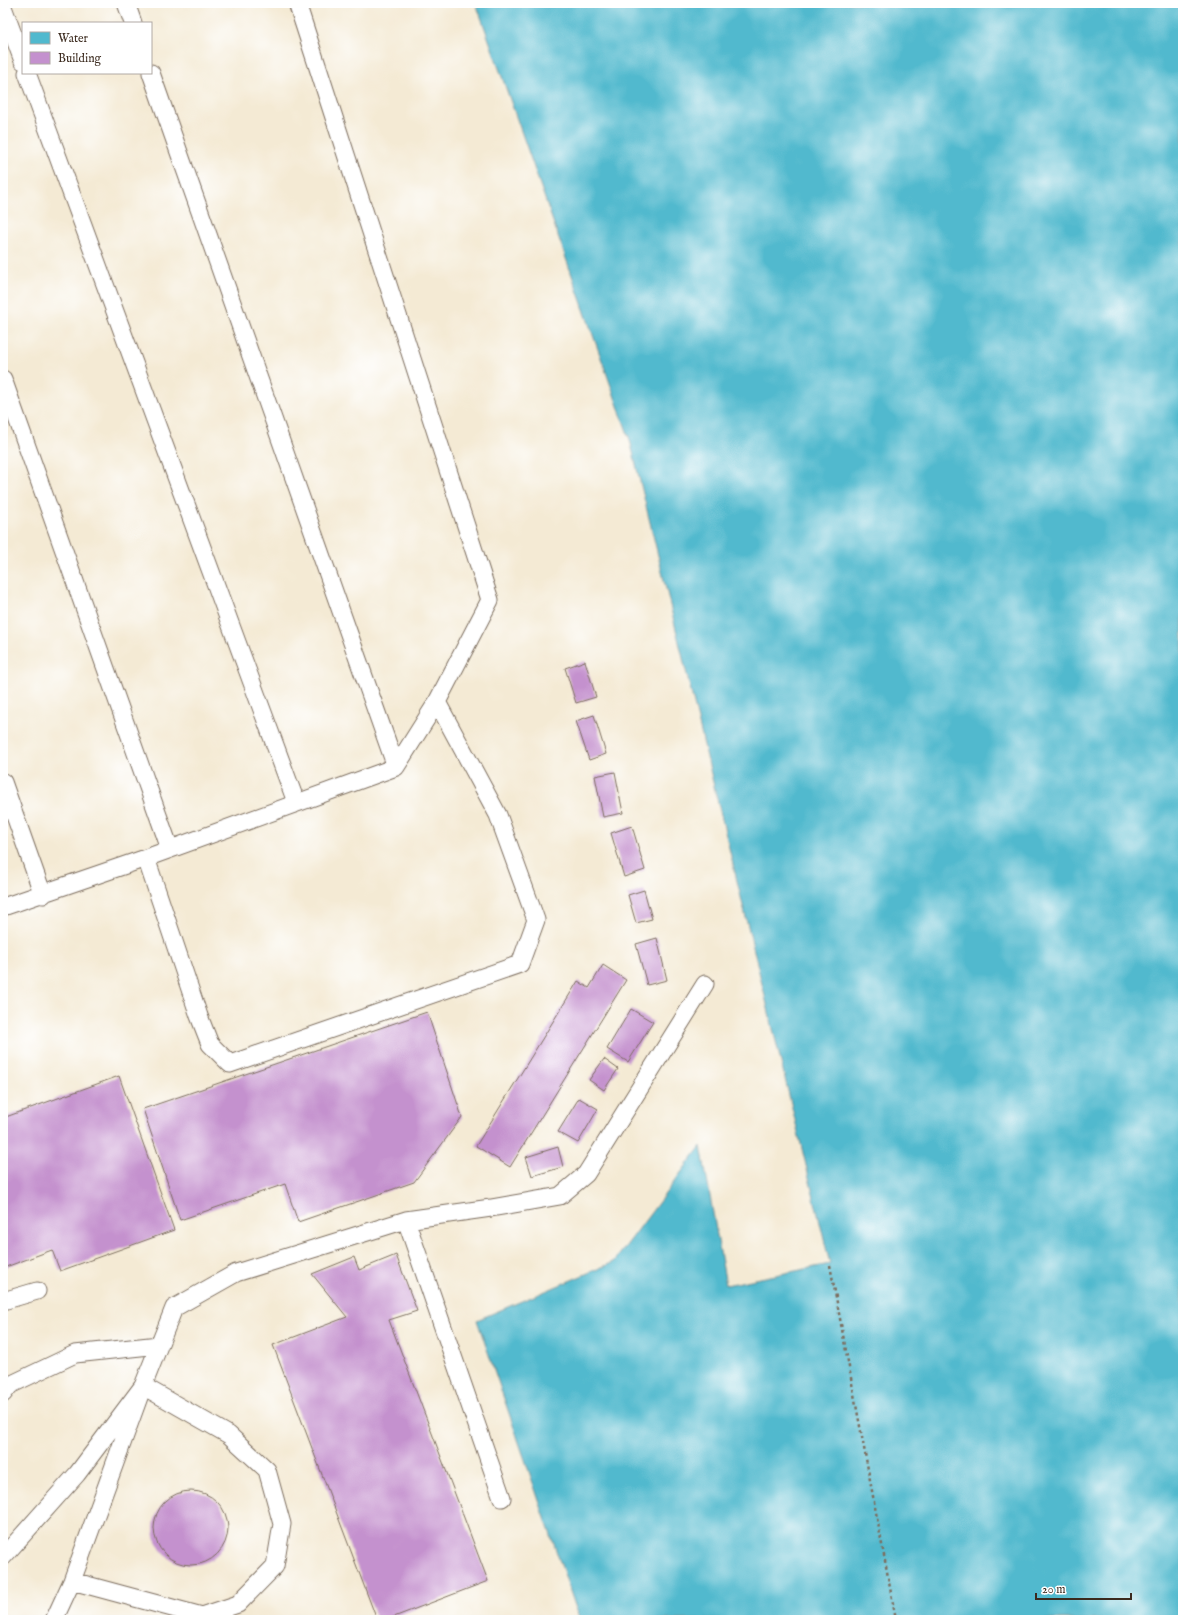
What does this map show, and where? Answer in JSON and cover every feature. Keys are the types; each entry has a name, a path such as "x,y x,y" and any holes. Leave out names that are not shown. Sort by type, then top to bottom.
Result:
{"lane":[{"path":"126,3 133,22"},
{"path":"3,907 146,858 296,802 396,767 437,702 490,600 297,3"},
{"path":"3,7 22,58"},
{"path":"27,74 296,802"},
{"path":"151,74 396,767"},
{"path":"3,379 170,849"},
{"path":"146,858 207,1037 210,1044 230,1064 520,964 536,920 498,815 437,702"},
{"path":"3,782 42,894"},
{"path":"54,1620 72,1581 143,1386 174,1308 236,1273 406,1220 491,1208 560,1196 586,1174 705,984"},
{"path":"406,1220 502,1498"},
{"path":"3,1301 37,1291"},
{"path":"3,1394 10,1386 75,1354 159,1345"},
{"path":"3,1558 77,1474 143,1386"},
{"path":"72,1581 202,1616 238,1604 275,1566 282,1524 267,1470 229,1435 143,1386"}],"path":[{"path":"830,1264 896,1620"}],"water":[{"path":"476,3 1183,3 1183,1620 580,1620 477,1320 614,1262 701,1146 726,1285 830,1264 630,440"}],"building":[{"path":"585,661 596,697 576,703 565,668"},
{"path":"594,715 606,754 589,760 576,721"},
{"path":"615,772 623,813 603,817 595,776"},
{"path":"632,826 645,870 624,877 611,833"},
{"path":"644,890 652,919 636,923 628,895"},
{"path":"657,938 667,980 647,985 636,944"},
{"path":"603,965 626,980 510,1167 476,1146 578,981 589,988"},
{"path":"631,1009 653,1022 628,1062 607,1049"},
{"path":"427,1012 462,1117 414,1182 298,1222 285,1184 180,1220 143,1109"},
{"path":"604,1059 618,1069 604,1090 589,1080"},
{"path":"119,1076 174,1230 60,1271 52,1250 3,1268 3,1118"},
{"path":"579,1098 598,1109 578,1143 558,1132"},
{"path":"558,1147 563,1167 532,1176 526,1157"},
{"path":"396,1255 417,1311 389,1320 488,1581 386,1620 377,1620 273,1345 347,1317 312,1274 354,1257 359,1270"},
{"path":"191,1491 205,1494 217,1502 225,1514 228,1528 225,1542 217,1554 205,1562 191,1565 177,1562 165,1554 157,1542 154,1528 157,1514 165,1502 177,1494"}]}
